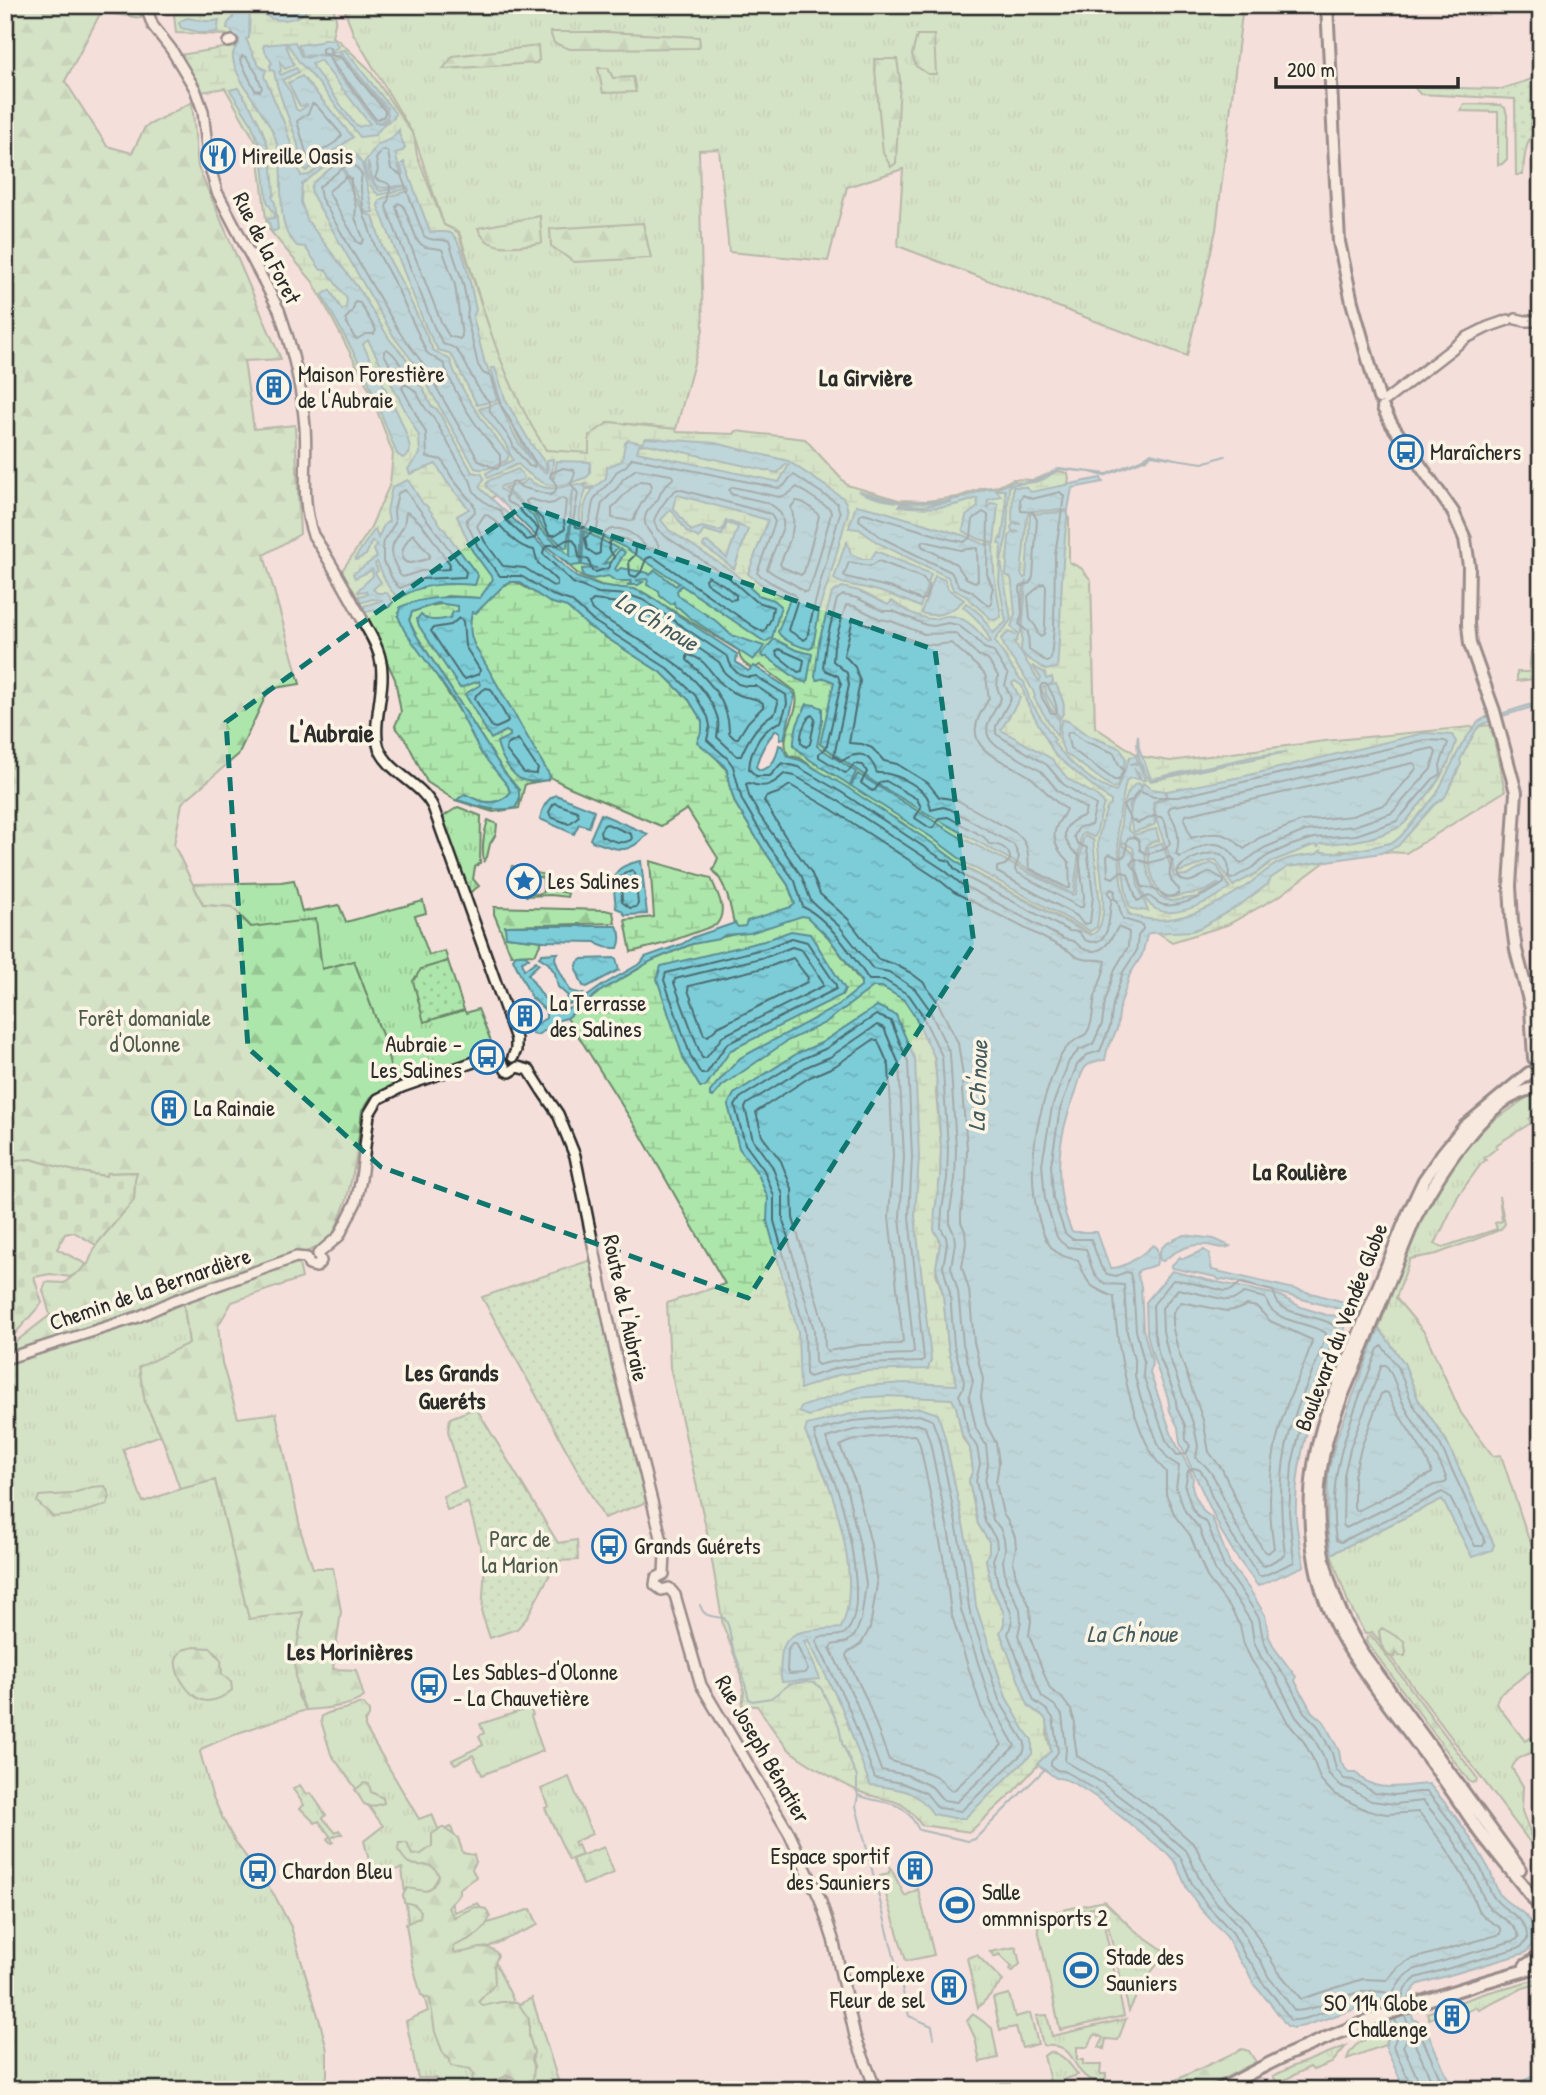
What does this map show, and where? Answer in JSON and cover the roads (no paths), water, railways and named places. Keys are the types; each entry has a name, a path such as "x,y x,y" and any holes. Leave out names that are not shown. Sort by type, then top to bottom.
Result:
{"main road":[{"path":"1327,5 1339,242 1352,302 1388,421 1461,527 1469,561 1470,644 1495,716 1516,792 1510,886 1512,921 1538,1055 1528,1073 1533,1084 1540,1089"},
{"path":"1533,1022 1537,1034 1541,1037"},
{"name":"Boulevard du Vendée Globe","path":"1528,1073 1464,1126 1430,1171 1408,1213 1326,1415 1315,1456 1309,1516 1317,1574 1344,1641 1481,1833 1511,1868 1540,1909"},
{"name":"Boulevard du Vendée Globe","path":"1540,1089 1524,1090 1515,1094 1483,1120 1450,1159 1416,1216 1328,1437 1320,1482 1318,1517 1322,1554 1330,1587 1354,1640 1541,1897"},
{"path":"1507,1974 1530,1963 1541,1952"},
{"path":"1219,2090 1298,2050 1507,1974 1541,1966"},
{"path":"1421,2006 1541,1973"},
{"path":"1234,2090 1380,2022"}],"street":[{"name":"Rue de la Foret","path":"145,5 153,26 171,49 200,100 206,124 211,172 217,192 279,310 299,383 305,425 305,506 308,519 313,535 374,641 381,661 378,744 386,760 427,795 433,807 516,1040 513,1057"},
{"path":"1382,402 1466,338 1488,327 1512,320 1541,321"},
{"path":"513,1057 518,1061 518,1067 510,1072 503,1064 506,1058 513,1057"},
{"name":"Chemin de la Bernardière","path":"5,1359 138,1317 173,1301 296,1257 307,1258 309,1265 316,1267 321,1261 318,1254 339,1236 356,1202 369,1114 378,1099 402,1087 477,1061 503,1064"},
{"name":"Route de L'Aubraie","path":"518,1067 529,1070 558,1114 575,1156 617,1362 665,1553 664,1574 656,1578 655,1585 662,1590 669,1588"},
{"name":"Rue Joseph Bénatier","path":"669,1588 675,1595 701,1685 789,1833 820,1899 833,1939 855,2036 876,2090"}],"water":[{"name":"La Ch'noue","path":"234,5 250,5 249,38 246,39 256,61 266,70 264,76 285,125 301,176 309,175 345,148 346,151 302,184 301,202 307,220 361,292 390,340 405,357 411,368 412,379 423,388 431,406 437,409 472,472 482,474 484,479 480,488 576,577 600,586 634,589 646,594 737,654 736,662 748,671 754,666 795,695 784,739 780,740 780,732 776,730 769,738 757,762 756,767 760,770 771,765 779,745 782,746 788,757 800,760 845,786 968,870 1090,935 1097,930 1102,921 1103,908 1098,841 1111,801 1055,755 1026,701 1022,686 1015,681 1012,683 1020,698 1001,730 1052,759 1068,779 1104,803 1094,837 1084,833 1081,836 1072,894 874,782 820,744 834,682 825,678 817,680 815,677 819,642 832,593 842,587 859,591 888,605 892,601 921,617 960,618 976,629 988,643 991,642 983,627 963,607 966,603 981,615 993,633 1006,622 999,582 1001,545 998,543 1000,538 1002,539 1005,490 996,490 1001,496 988,500 987,508 991,503 998,504 994,543 963,531 966,516 978,507 977,498 939,507 899,506 952,502 901,502 961,498 1014,481 1021,483 1037,480 1059,468 1107,474 1151,453 1175,459 1152,455 1146,459 1104,476 1059,469 1035,482 1009,485 1007,534 1001,562 1011,619 995,641 1024,682 1029,699 1055,740 1053,742 1081,772 1116,792 1130,757 1136,756 1138,762 1130,764 1139,764 1145,780 1141,780 1135,770 1139,779 1130,778 1126,781 1117,826 1121,882 1128,914 1160,920 1191,914 1222,901 1275,864 1289,859 1317,854 1320,851 1344,852 1394,842 1436,795 1462,744 1478,722 1488,716 1541,701 1539,705 1499,717 1476,730 1445,797 1434,805 1398,846 1381,853 1288,867 1241,904 1202,927 1192,931 1147,935 1142,955 1130,974 1120,1006 1117,1029 1105,1060 1090,1063 1080,1076 1068,1113 1059,1163 1061,1197 1071,1230 1097,1232 1110,1268 1127,1264 1153,1245 1157,1249 1156,1265 1139,1270 1137,1274 1141,1286 1143,1329 1152,1362 1150,1373 1173,1438 1193,1478 1194,1494 1204,1512 1212,1518 1230,1564 1265,1615 1269,1637 1275,1649 1296,1677 1295,1681 1312,1712 1324,1722 1339,1751 1341,1763 1349,1773 1356,1773 1363,1780 1380,1786 1429,1784 1476,1847 1500,1895 1531,1923 1534,1940 1525,1953 1419,1984 1410,1996 1413,2019 1424,2025 1453,2090 1405,2090 1385,2046 1392,2030 1381,2007 1364,2006 1304,2026 1287,2026 1255,1986 1227,1937 1187,1889 1176,1863 1168,1854 1096,1797 1067,1780 1056,1778 1037,1764 1051,1751 1048,1727 1043,1716 1028,1705 1000,1632 1004,1625 1004,1613 991,1587 986,1559 989,1542 978,1524 969,1480 973,1470 970,1448 962,1435 952,1399 886,1396 856,1398 809,1416 799,1412 801,1407 862,1386 905,1383 957,1385 948,1346 943,1294 936,1267 940,1244 934,1230 941,1148 935,1058 904,1000 882,987 873,987 825,1023 787,1041 722,1086 713,1097 710,1096 717,1083 740,1058 836,1007 861,987 861,981 828,937 807,917 802,916 750,933 725,935 719,939 692,944 653,960 599,992 567,1018 559,1020 537,1035 532,1034 532,1027 546,1018 546,1011 531,997 513,959 516,955 529,958 522,961 524,970 536,961 539,964 528,974 544,998 559,1010 571,1008 641,963 645,957 735,923 738,927 745,926 747,921 795,904 788,885 735,803 727,770 697,742 702,721 689,700 663,674 588,626 567,607 549,602 519,582 505,584 476,613 472,612 471,636 550,776 547,780 526,781 510,769 497,742 510,736 510,733 506,731 491,739 465,694 480,685 479,681 460,688 419,626 417,619 421,614 430,620 450,618 453,612 458,611 458,606 437,603 412,612 409,620 504,772 519,790 519,801 515,808 492,809 457,800 465,794 477,800 494,802 510,793 508,786 481,753 454,700 404,630 398,616 400,607 429,599 480,598 493,579 472,550 457,516 469,509 436,464 410,474 408,469 420,454 419,436 368,340 363,344 406,433 409,454 403,458 397,454 366,375 322,295 330,290 342,310 346,308 347,299 326,270 321,270 305,247 297,246 287,233 282,209 277,143 268,122 243,84 235,66 233,54 239,39 233,39 232,31 227,28 233,18"},
{"path":"262,5 307,5 308,9 293,19 280,20 263,14"},
{"path":"188,18 219,20 217,32 203,33 181,28 179,23"},
{"path":"323,39 335,40 338,47 328,53 316,55 325,55 345,50 395,113 394,118 384,124 375,135 360,137 299,62 287,43 295,42 301,56 307,58 315,55 303,56 298,45 320,42","holes":["341,54 387,108 388,116 383,106 340,57 333,62 356,90 376,122 387,117 382,123 375,123 336,72 331,62","320,60 370,124 359,127 354,123 315,70 312,64"]},
{"path":"285,43 294,65 285,69 280,62 279,72 281,75 296,68 299,72 282,80 291,93 296,109 299,111 308,105 300,106 288,83 302,76 353,137 306,171 274,71 271,70 272,63 263,48 264,45"},
{"path":"238,88 261,126 269,151 273,179 272,197 278,229 272,232 268,219 274,218 275,215 267,201 262,154 251,123 230,90"},
{"path":"399,130 405,147 403,151 395,153 401,175 400,165 404,162 430,232 452,234 460,248 476,310 473,317 497,400 477,405 454,359 449,353 438,350 427,330 378,206 383,198 409,191 408,187 379,195 368,181 364,163 377,145 391,139","holes":["368,163 378,187 405,186 381,191 375,186 371,179"]},
{"path":"354,152 362,164 373,212 367,213 363,208 342,164 356,200 365,214 373,216 382,246 433,350 450,360 468,398 509,455 507,460 496,466 488,469 475,468 415,364 394,337 313,196 313,183"},
{"path":"491,368 495,368 506,401 546,464 546,470 538,465 525,449 501,406 519,443 531,460 546,473 547,460 553,459 552,478 557,461 590,462 590,474 587,477 566,484 550,485 535,478 518,464 488,478 486,473 513,460 505,443 479,409 501,402"},
{"path":"646,438 715,443 788,461 843,498 848,512 810,649 788,641 778,632 790,599 767,589 748,574 768,520 678,495 676,497 673,507 691,531 702,527 719,531 723,529 726,520 748,529 734,569 703,546 707,542 727,558 738,527 727,523 722,535 704,530 699,538 687,532 671,509 661,520 669,530 733,572 758,595 774,600 781,606 772,638 765,642 681,585 677,591 684,600 716,621 731,635 764,646 753,660 675,607 674,602 671,604 660,596 659,591 647,585 648,579 636,580 643,582 638,585 627,585 631,581 616,581 608,576 593,579 583,576 582,569 597,568 582,565 584,531 617,548 603,564 610,562 620,549 625,552 615,569 617,571 621,568 650,575 655,570 676,586 679,583 624,547 584,528 584,508 593,489 586,489 581,509 580,565 571,566 546,546 486,484 518,469 524,477 523,480 501,486 500,489 533,516 540,529 570,556 574,489 571,494 565,548 543,528 534,513 504,488 524,483 527,479 545,488 579,484 588,484 584,486 586,488 595,487 606,478 607,467 622,461 628,440 642,443","holes":["647,444 778,473 786,464 789,465 779,482 637,452 639,445"]},
{"path":"1101,478 1103,482 1072,488 1068,510 1031,511 1027,516 1021,574 1024,578 1030,514 1068,512 1057,668 1046,670 1021,651 1026,581 1021,632 1019,634 1011,627 1015,614 1011,578 1006,575 1009,537 1012,533 1020,532 1012,531 1013,524 1021,524 1012,521 1013,487 1025,487 1031,492"},
{"path":"408,480 478,576 475,585 446,584 426,587 400,598 388,587 377,562 375,564 378,571 375,573 381,582 373,589 377,593 387,593 393,602 389,607 365,612 364,606 383,600 372,599 360,603 359,596 367,594 366,591 358,592 359,589 373,576 372,570 355,578 353,574 377,557 374,550 377,545 372,541 366,555 356,560 355,558 375,529 378,538 389,521 387,511 392,487"},
{"name":"La Ch'noue","path":"858,491 901,502 893,502"},
{"path":"856,505 993,545 1001,617 991,619 967,597 953,589 948,577 878,543 859,529 849,528"},
{"path":"847,542 851,554 861,559 871,559 876,551 931,574 920,607 887,594 834,579"},
{"path":"935,576 945,580 948,589 964,600 944,613 921,613"},
{"path":"1009,632 1018,636 1014,642 1039,681 1041,678 1032,666 1045,673 1046,679 1052,677 1053,682 1047,686 1056,684 1064,706 1060,718 1046,694 1045,687 1041,688 1059,720 1057,736 1034,698 1028,681 1004,647 1001,639"},
{"path":"774,639 796,650 812,654 807,683 761,655"},
{"path":"807,704 822,708 817,746 856,772 850,785 810,760 794,746 796,729"},
{"path":"1062,720 1068,721 1087,735 1120,748 1126,759 1117,787 1113,788 1065,753 1060,736"},
{"path":"1424,733 1452,735 1456,742 1439,779 1401,826 1370,838 1311,846 1271,862 1233,886 1216,860 1175,872 1157,822 1154,803 1167,798 1167,791 1241,777"},
{"path":"1138,735 1139,748 1151,779 1286,752 1151,781 1140,760 1137,747"},
{"path":"858,774 958,836 1072,895 1076,894 1083,839 1085,836 1093,840 1100,906 1097,927 1090,931 967,864 931,837 851,786"},
{"path":"1137,783 1141,788 1130,804 1128,829 1134,835 1156,829 1159,840 1147,844 1146,864 1159,896 1170,901 1197,897 1220,885 1196,893 1164,897 1154,880 1148,853 1148,847 1162,843 1174,876 1188,875 1211,863 1217,866 1230,888 1200,905 1176,912 1164,912 1147,901 1141,889 1133,848 1123,842 1122,845 1133,853 1138,886 1148,911 1129,906 1122,860 1121,823 1129,792"},
{"path":"1143,783 1151,789 1165,791 1166,796 1153,802 1154,825 1134,832 1131,807"},
{"path":"556,795 594,810 589,827 579,824 574,834 540,819 545,805"},
{"path":"601,814 648,834 634,846 622,849 592,841 590,839"},
{"path":"641,861 647,914 625,915 616,908 615,876 623,867"},
{"path":"505,926 617,926 620,940 618,948 615,948 603,947 595,942 506,937"},
{"path":"791,931 810,934 845,989 842,995 731,1050 705,1087 700,1087 684,1060 657,979 661,966 764,941"},
{"path":"558,953 556,961 570,991 583,994 570,1004 567,1004 566,1000 568,996 558,987 555,973 548,963 539,957 542,954"},
{"path":"616,958 619,970 587,987 583,986 576,969 578,962 582,959"},
{"path":"877,1006 896,1015 915,1060 919,1157 915,1216 931,1360 928,1369 864,1371 838,1375 800,1389 798,1332 767,1221 768,1198 758,1174 739,1148 728,1105 734,1094 798,1053 821,1043"},
{"path":"1184,1235 1214,1239 1230,1246 1189,1246 1163,1261 1160,1260 1162,1247"},
{"path":"1204,1250 1210,1254 1212,1270 1311,1293 1344,1302 1357,1309 1354,1313 1243,1283 1172,1268 1180,1257 1183,1259"},
{"path":"1172,1271 1278,1295 1301,1307 1339,1316 1345,1330 1310,1421 1299,1469 1296,1518 1304,1566 1258,1586 1221,1531 1180,1443 1178,1427 1170,1411 1153,1357 1147,1333 1146,1302"},
{"path":"1379,1328 1404,1363 1418,1399 1446,1440 1494,1545 1492,1550 1472,1557 1442,1499 1331,1554 1327,1527 1328,1473 1336,1440"},
{"path":"920,1408 938,1414 971,1562 976,1606 1006,1697 1032,1740 1032,1754 965,1818 933,1814 927,1805 913,1794 870,1785 842,1708 808,1640 804,1641 820,1679 782,1682 781,1674 783,1649 787,1641 802,1632 841,1628 849,1596 847,1560 836,1506 805,1432 807,1425 851,1414"},
{"path":"1541,2072 1541,2090 1505,2090"}],"waterway":[{"path":"1175,459 1203,463 1225,456"},
{"path":"700,1605 706,1614 724,1618 727,1622 749,1699 752,1701 771,1698 790,1684 815,1683 821,1688 839,1726 842,1743 857,1777 858,1795 900,1807 913,1819 919,1830 968,1841 975,1839 1044,1770"},
{"path":"858,1795 856,1806 909,2016 932,2026 934,2038"}],"place":[{"name":"Mireille Oasis","path":"218,156"},
{"name":"Maison Forestière de l'Aubraie","path":"274,387"},
{"name":"Maraîchers","path":"1406,452"},
{"name":"Les Salines","path":"524,881"},
{"name":"La Terrasse des Salines","path":"525,1016"},
{"name":"Aubraie - Les Salines","path":"487,1057"},
{"name":"La Rainaie","path":"169,1108"},
{"name":"Grands Guérets","path":"609,1546"},
{"name":"Les Sables-d'Olonne - La Chauvetière","path":"429,1685"},
{"name":"Espace sportif des Sauniers","path":"915,1869"},
{"name":"Chardon Bleu","path":"258,1871"},
{"name":"Salle ommnisports 2","path":"957,1905"},
{"name":"Stade des Sauniers","path":"1081,1970"},
{"name":"Complexe Fleur de sel","path":"949,1987"},
{"name":"SO 114 Globe Challenge","path":"1452,2016"}],"district":[{"name":"La Girvière","path":"866,378"},
{"name":"L'Aubraie","path":"332,733"},
{"name":"La Roulière","path":"1300,1172"},
{"name":"Les Grands Gueréts","path":"452,1387"},
{"name":"Les Morinières","path":"350,1652"}],"park label":[{"name":"Forêt domaniale d'Olonne","path":"145,1031"},
{"name":"Parc de la Marion","path":"520,1552"}]}
